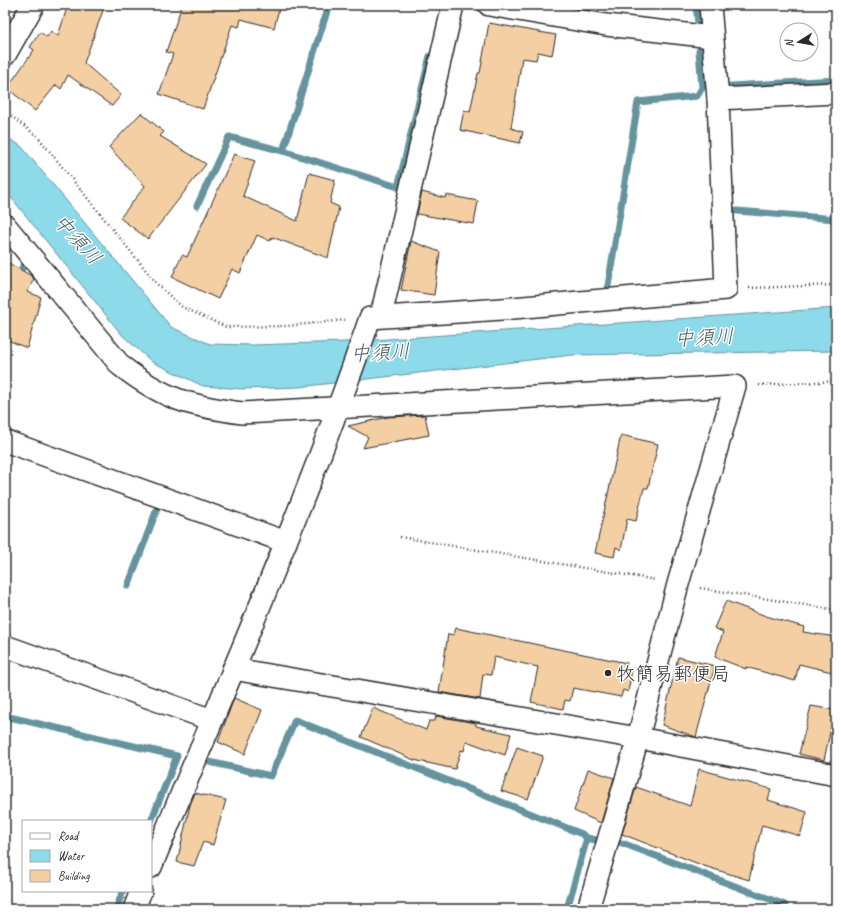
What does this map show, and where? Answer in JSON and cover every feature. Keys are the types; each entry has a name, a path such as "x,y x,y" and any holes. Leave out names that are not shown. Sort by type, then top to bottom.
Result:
{"street":[{"path":"5,54 33,5"},
{"path":"152,865 286,542 346,385 372,323 453,5"},
{"path":"489,5 606,25 712,37"},
{"path":"372,323 502,309 726,289 718,99 710,5"},
{"path":"718,99 836,93"},
{"path":"5,225 120,366 145,384 172,398 201,407 242,413 339,406 735,386 678,584 638,738 588,909"},
{"path":"5,442 286,542"},
{"path":"5,646 212,720"},
{"path":"233,669 638,738 836,775"},
{"path":"134,909 141,892"}],"path":[{"path":"5,111 38,137 157,284 182,307 226,327 372,323"},
{"path":"726,289 836,285"},
{"path":"735,386 836,381"},
{"path":"400,537 836,610"}],"water":[{"name":"中須川","path":"5,136 21,146 171,327 210,344 253,345 344,342 836,308 836,351 573,355 299,387 243,389 203,386 152,362 122,335 5,190"}],"building":[{"path":"68,5 105,5 84,63 121,95 112,106 68,75 61,89 56,85 35,111 7,88 34,50 30,47 40,32 47,37 51,31 58,36"},
{"path":"182,5 280,5 274,28 241,19 239,27 232,25 203,109 159,94 173,54 166,52"},
{"path":"489,23 556,35 552,55 538,52 536,60 522,58 511,128 523,132 520,143 460,130 464,110 470,112 478,73 480,73"},
{"path":"141,113 164,132 160,136 206,164 148,239 120,218 145,186 109,147"},
{"path":"234,154 255,161 243,196 297,221 309,173 335,180 330,203 339,207 328,258 272,237 270,241 257,235 240,273 232,269 218,299 172,277 182,255 187,257"},
{"path":"422,192 445,198 446,195 478,201 474,224 417,214"},
{"path":"411,241 440,252 434,295 401,290"},
{"path":"5,261 30,275 34,279 27,292 41,297 27,348 5,339"},
{"path":"425,415 429,435 363,448 368,437 348,426 388,417"},
{"path":"621,435 658,444 648,488 644,488 636,521 627,519 621,550 616,547 614,557 595,553"},
{"path":"726,601 766,616 804,627 803,632 836,637 836,673 799,664 795,681 746,667 746,669 715,657 723,632 714,628"},
{"path":"456,628 627,663 626,668 632,670 628,692 623,690 621,697 573,688 570,701 565,700 563,709 531,702 538,667 494,657 491,675 483,674 480,699 439,692 448,634 454,635"},
{"path":"678,657 715,666 696,737 662,725"},
{"path":"234,698 262,710 245,754 218,742"},
{"path":"811,706 835,710 824,760 799,754"},
{"path":"373,708 426,730 429,721 435,721 436,716 476,723 476,726 511,734 505,755 466,741 464,751 461,750 455,769 414,760 361,737"},
{"path":"517,747 543,756 528,799 501,791"},
{"path":"588,769 614,778 601,823 574,811"},
{"path":"699,769 771,789 768,800 807,812 800,836 762,825 749,880 704,866 622,834 636,787 690,806"},
{"path":"195,793 226,800 213,845 203,842 194,866 177,862 190,805"}],"waterway":[{"path":"283,151 329,5"},
{"path":"696,5 698,23"},
{"path":"608,286 638,102 697,96 702,88 699,51"},
{"path":"197,206 229,137 283,151 398,187 430,56"},
{"path":"731,86 836,80"},
{"path":"737,211 836,219"},
{"path":"17,279 23,266"},
{"path":"128,586 157,509"},
{"path":"5,716 177,756 151,820"},
{"path":"205,761 271,776 295,720 582,834 587,838 596,840"},
{"path":"567,909 587,838"},
{"path":"622,843 785,905 783,909"},
{"path":"118,904 123,892"}],"place":[{"name":"牧簡易郵便局","path":"608,673"}]}
